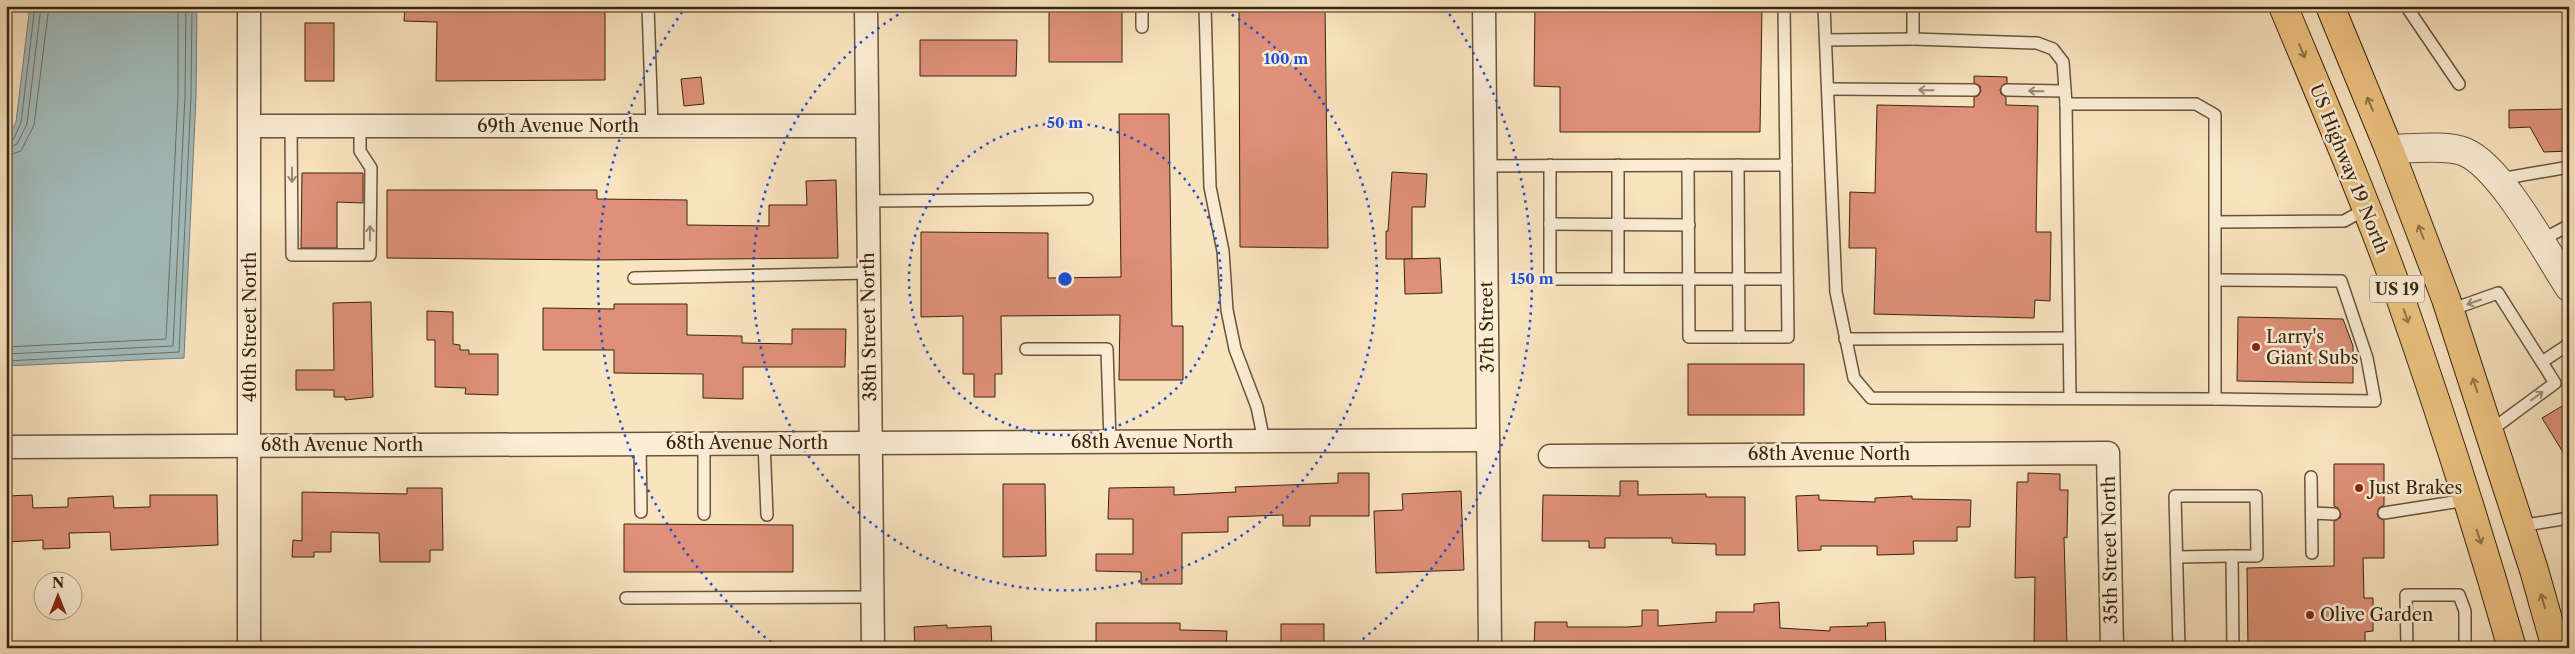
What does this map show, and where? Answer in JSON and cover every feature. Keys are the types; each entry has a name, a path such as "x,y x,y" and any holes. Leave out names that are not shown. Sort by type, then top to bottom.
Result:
{"highway":[{"name":"US Highway 19 North","path":"2283,6 2366,209 2398,294 2467,500 2512,648"},
{"name":"US 19","path":"2330,6 2389,150 2450,310 2520,526 2556,648"}],"street":[{"name":"40th Street North","path":"249,6 251,446 249,648"},
{"name":"38th Street North","path":"866,6 873,648"},
{"name":"37th Street","path":"1484,6 1490,648"},
{"name":"69th Avenue North","path":"250,126 867,126"},
{"path":"2389,150 2449,149 2464,151 2482,161 2500,179 2569,288"},
{"name":"68th Avenue North","path":"6,447 1488,440"},
{"name":"68th Avenue North","path":"1550,456 2108,453"},
{"name":"35th Street North","path":"2108,453 2112,648"}],"lane":[{"path":"648,6 652,126"},
{"path":"1142,6 1142,27"},
{"path":"1205,6 1210,187 1223,251 1226,310 1234,349 1257,407 1264,441"},
{"path":"1688,165 1689,337 1788,337 1784,6"},
{"path":"1824,6 1836,292 1854,378 1871,398 2375,401 2367,358 2342,281 2216,280"},
{"path":"1913,6 1913,39"},
{"path":"2406,6 2459,84"},
{"path":"1826,40 1913,39 2037,43 2053,49 2062,62 2066,104 2070,398"},
{"path":"1828,89 1974,90"},
{"path":"2007,90 2065,91"},
{"path":"2066,104 2196,104 2215,115 2215,399"},
{"path":"291,126 292,255 370,255 371,168 360,151 360,126"},
{"path":"1550,165 1550,279 1787,279"},
{"path":"1618,165 1618,279"},
{"path":"1738,165 1739,337"},
{"path":"1486,166 1786,165"},
{"path":"2500,179 2569,167"},
{"path":"868,201 1087,199"},
{"path":"2216,222 2344,221 2366,209"},
{"path":"1550,224 1689,225"},
{"path":"2540,242 2564,228 2569,235"},
{"path":"634,278 869,273"},
{"path":"2450,310 2498,294 2555,382 2490,431"},
{"path":"1845,339 2069,338"},
{"path":"2542,362 2569,344"},
{"path":"1026,349 1106,349 1110,442"},
{"path":"764,443 766,515"},
{"path":"640,444 641,512"},
{"path":"704,444 704,514"},
{"path":"2311,477 2312,553"},
{"path":"2177,557 2257,556 2256,496 2176,496 2177,557 2179,648"},
{"path":"2384,513 2467,500"},
{"path":"2312,513 2334,514"},
{"path":"2520,526 2569,518"},
{"path":"2232,556 2233,648"},
{"path":"2406,648 2406,595 2459,595 2465,611 2465,648"},
{"path":"626,598 872,597"}],"water":[{"path":"30,6 197,6 196,97 184,358 6,366 6,142 16,122"}],"building":[{"path":"405,6 605,6 605,80 436,81 437,22 404,21"},
{"path":"1049,6 1122,6 1122,62 1049,62"},
{"path":"1239,6 1325,6 1328,248 1240,247"},
{"path":"1535,6 1762,6 1760,132 1560,132 1560,87 1534,86"},
{"path":"305,23 334,23 334,81 305,81"},
{"path":"920,40 1017,40 1016,76 920,76"},
{"path":"1974,76 2007,77 2007,83 2000,89 2001,94 2006,97 2006,105 2038,106 2036,232 2051,232 2050,301 2035,300 2034,318 1874,314 1876,248 1849,248 1850,192 1875,193 1877,105 1974,107 1974,97 1978,96 1981,91 1980,86 1974,83"},
{"path":"701,77 704,104 684,106 681,79"},
{"path":"2569,109 2569,151 2544,152 2530,127 2509,128 2509,110"},
{"path":"1119,114 1169,114 1172,326 1183,326 1183,380 1119,380 1120,315 1001,316 1002,374 995,374 995,397 974,397 974,374 963,374 963,316 921,317 921,232 1048,233 1048,278 1121,277"},
{"path":"1392,172 1427,174 1425,207 1412,207 1412,259 1386,259 1386,231 1388,231"},
{"path":"302,173 363,173 363,203 337,202 337,248 301,248"},
{"path":"836,180 838,258 596,260 387,258 387,190 597,190 597,199 687,200 687,225 769,226 769,205 807,205 806,181"},
{"path":"1440,258 1442,293 1405,294 1404,259"},
{"path":"371,302 373,397 345,400 345,397 334,397 334,390 296,390 296,370 334,370 333,303"},
{"path":"614,304 687,304 687,335 742,336 742,343 792,344 792,329 846,329 845,367 743,367 743,399 703,398 703,374 614,373 614,350 543,350 543,308 614,309"},
{"path":"427,311 453,312 453,344 460,345 460,350 469,350 469,354 498,354 498,395 465,394 466,388 435,387 435,340 427,340"},
{"path":"2238,317 2343,319 2353,346 2353,383 2237,381"},
{"path":"1688,364 1804,364 1804,415 1688,415"},
{"path":"2569,402 2569,462 2542,418"},
{"name":"Olive Garden","path":"2334,464 2384,464 2384,505 2379,508 2377,514 2379,518 2384,520 2384,558 2363,558 2364,598 2373,598 2373,631 2365,632 2365,648 2248,648 2247,568 2334,566 2334,521 2340,518 2341,514 2338,508 2334,506"},
{"path":"1338,473 1369,473 1369,516 1310,516 1310,526 1283,526 1283,515 1228,517 1228,532 1182,533 1182,584 1141,584 1141,572 1096,571 1096,554 1133,554 1133,519 1108,519 1109,488 1174,487 1174,495 1236,492 1235,487 1338,483"},
{"path":"2028,473 2060,474 2060,490 2068,490 2067,538 2064,537 2067,647 2034,647 2035,577 2015,578 2017,482 2028,482"},
{"path":"1620,481 1638,481 1638,495 1706,494 1706,497 1745,497 1745,555 1716,555 1716,544 1672,543 1672,538 1605,538 1605,548 1589,548 1589,541 1542,541 1543,495 1620,496"},
{"path":"1003,484 1045,484 1046,556 1003,557"},
{"path":"407,488 442,488 443,550 430,550 430,562 380,562 379,533 331,532 331,552 314,552 314,557 292,557 293,540 302,541 302,492 407,494"},
{"path":"1461,491 1464,570 1376,573 1374,511 1403,510 1402,494"},
{"path":"32,495 33,508 68,507 68,498 113,496 114,508 150,507 150,495 217,495 218,545 111,550 110,532 69,533 70,548 43,549 43,540 6,542 6,496"},
{"path":"1819,495 1819,500 1875,502 1875,498 1912,496 1912,499 1971,500 1970,527 1957,527 1957,541 1913,541 1914,554 1877,555 1877,546 1821,546 1821,550 1798,551 1796,496"},
{"path":"624,524 793,525 793,572 624,572"},
{"path":"1779,602 1780,628 1830,631 1830,627 1868,626 1867,623 1885,622 1886,648 1534,648 1535,622 1567,622 1567,627 1642,626 1642,610 1658,610 1658,626 1716,622 1716,612 1754,612 1754,604"},
{"path":"1096,623 1180,623 1180,630 1227,631 1226,648 1096,648"},
{"path":"1281,624 1324,624 1324,648 1281,648"},
{"path":"947,625 947,628 991,626 992,648 915,648 914,627"}],"place":[{"name":"Larry's Giant Subs","path":"2256,347"},
{"name":"Just Brakes","path":"2359,488"},
{"name":"Olive Garden","path":"2310,615"}]}
